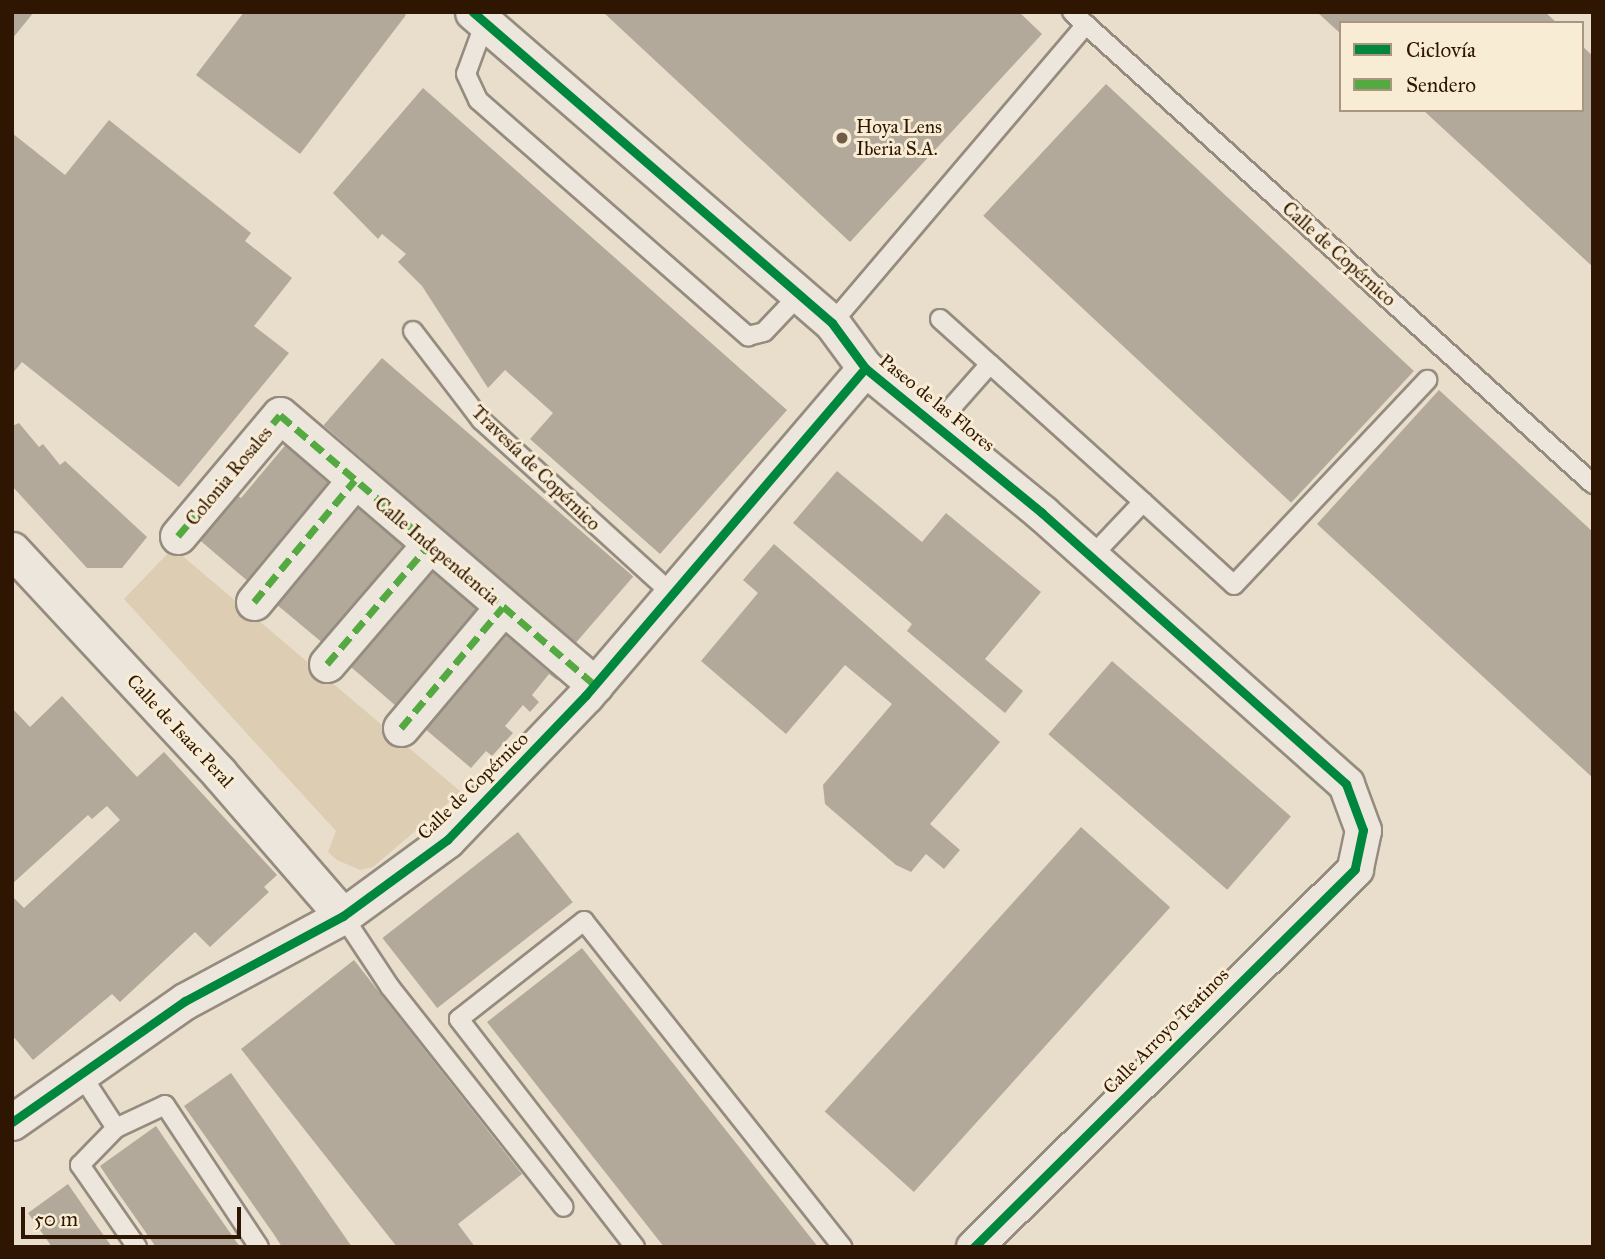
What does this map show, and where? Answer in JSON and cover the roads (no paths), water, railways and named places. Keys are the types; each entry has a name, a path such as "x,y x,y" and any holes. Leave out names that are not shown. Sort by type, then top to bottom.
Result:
{"street":[{"name":"Paseo de las Flores","path":"478,19 832,323 865,368 937,424 1091,557 1346,784 1363,830"},
{"name":"Calle de Copérnico","path":"12,1122 185,1002 343,916 447,840 519,771 865,368"},
{"name":"Calle Independencia","path":"280,415 595,685"},
{"name":"Colonia Rosales","path":"178,536 280,415"},
{"path":"254,602 355,480"},
{"path":"327,664 430,544"},
{"name":"Calle de Isaac Peral","path":"12,550 219,773 343,916"},
{"path":"401,728 503,607"},
{"name":"Calle Arroyo Teatinos","path":"974,1247 1354,869 1363,830"}],"lane":[{"name":"Calle de Copérnico","path":"1072,12 1593,484"},
{"path":"478,19 466,74 478,100 748,336 764,332 799,295"},
{"path":"832,323 1086,25"},
{"path":"940,320 1234,585 1427,380"},
{"name":"Travesía de Copérnico","path":"413,331 481,420 672,594"},
{"path":"937,424 990,364"},
{"path":"1091,557 1143,502"},
{"path":"343,916 390,987 564,1207"},
{"path":"635,1247 459,1019 584,921 842,1247"},
{"path":"80,1073 116,1128"},
{"path":"137,1247 80,1165 116,1128 165,1105 258,1247"}],"place":[{"name":"Hoya Lens Iberia S.A.","path":"842,138"}]}
